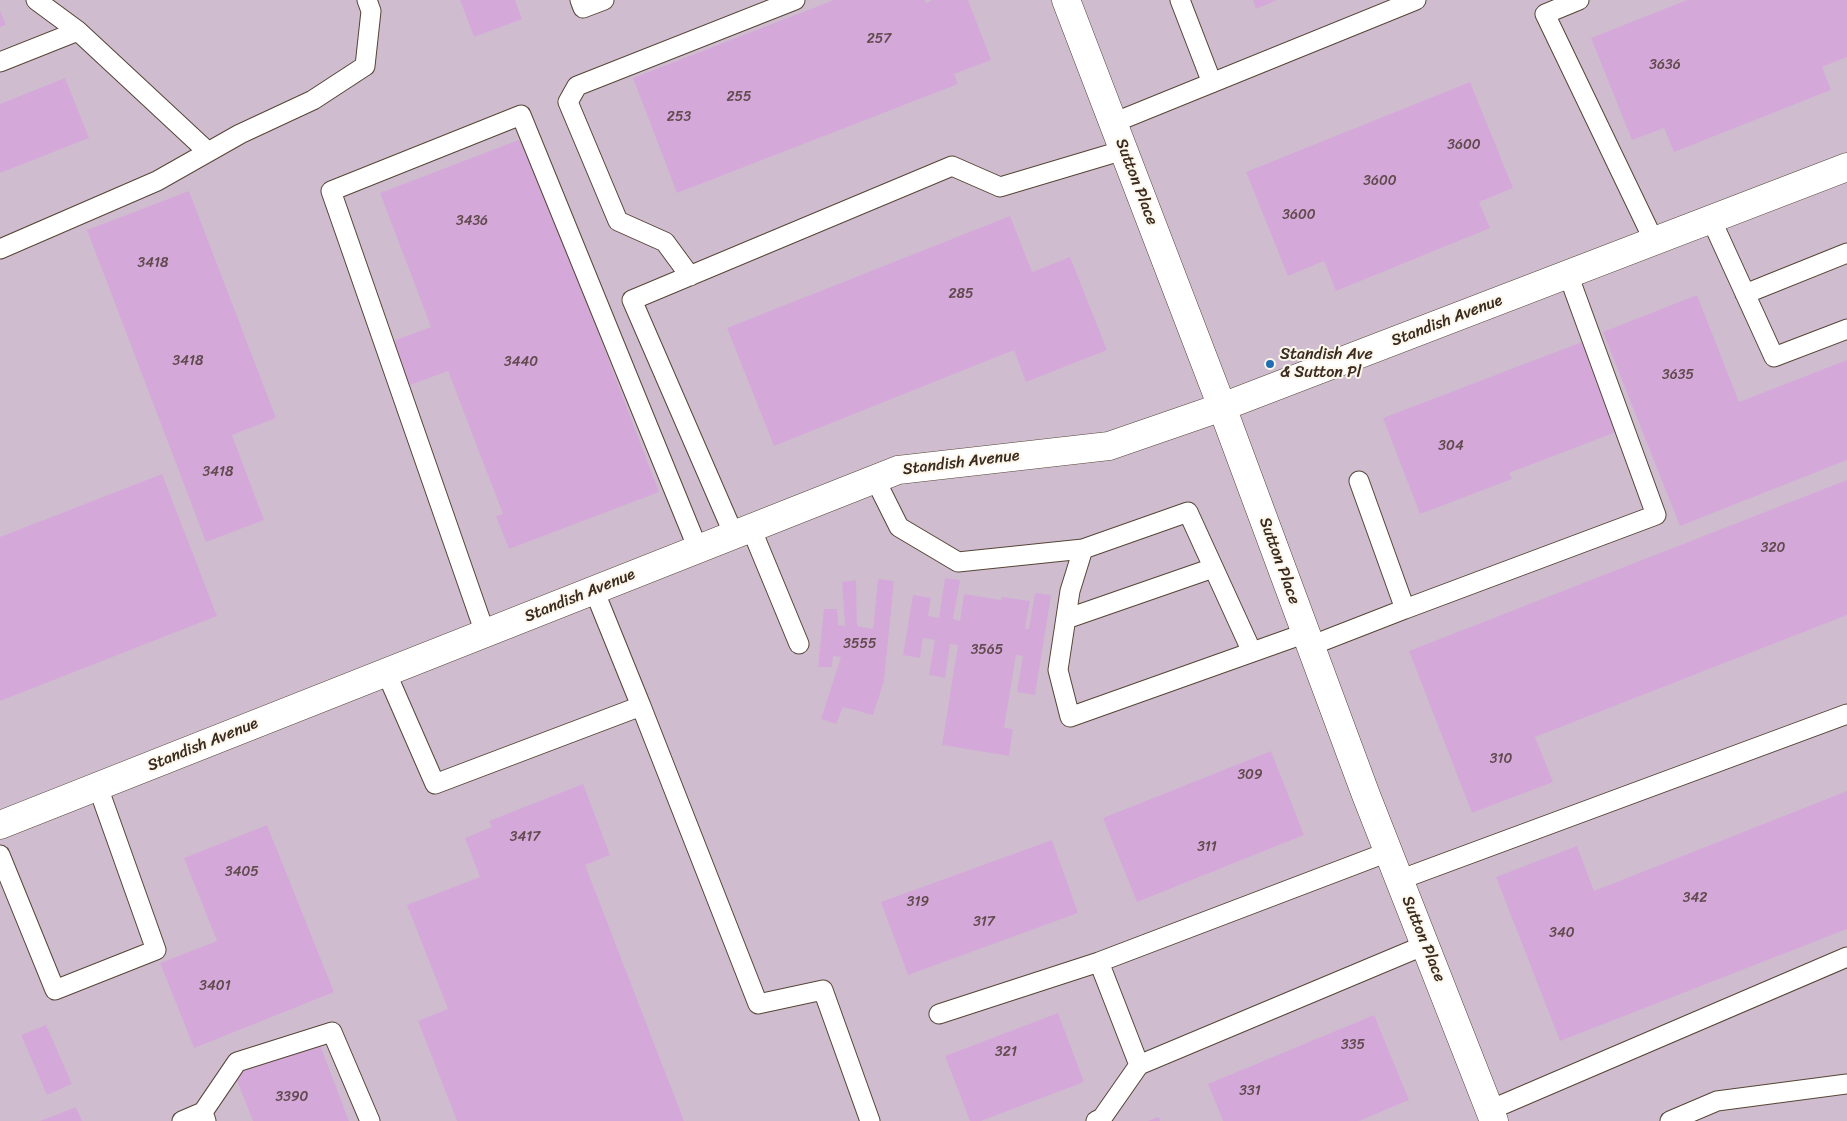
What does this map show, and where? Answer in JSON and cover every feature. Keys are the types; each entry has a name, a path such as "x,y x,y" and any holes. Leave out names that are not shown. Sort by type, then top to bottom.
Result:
{"street":[{"name":"Sutton Place","path":"1066,0 1222,407 1388,852 1492,1115"},
{"name":"Standish Avenue","path":"0,825 898,470 1109,446 1222,407 1847,167"}],"lane":[{"path":"36,0 78,31 208,151"},
{"path":"0,249 157,181 240,134 313,100 365,66 371,11 367,0"},
{"path":"580,0 583,8 604,0"},
{"path":"690,276 665,242 618,221 568,102 577,86 795,0"},
{"path":"1180,0 1212,83"},
{"path":"1113,123 1416,0"},
{"path":"1579,0 1546,14 1654,241"},
{"path":"0,62 78,31"},
{"path":"485,633 331,191 520,115 698,549"},
{"path":"798,644 632,300 952,166 1000,187 1124,150"},
{"path":"1711,220 1774,357 1847,329"},
{"path":"1745,294 1847,253"},
{"path":"1083,549 1070,591 1058,670 1070,717 1252,652 1308,639 1406,609 1656,515 1568,274"},
{"path":"874,479 899,527 958,562 1083,549 1188,512 1252,652"},
{"path":"1358,481 1406,609"},
{"path":"1066,619 1213,568"},
{"path":"594,590 758,1004 823,990 870,1121"},
{"path":"386,672 435,784 641,706"},
{"path":"1399,880 1847,714"},
{"path":"0,855 55,990 156,950 98,787"},
{"path":"939,1014 1099,962 1388,852"},
{"path":"1096,1121 1102,1118 1139,1065 1425,945"},
{"path":"1492,1115 1847,957"},
{"path":"1099,962 1139,1065"},
{"path":"182,1121 205,1117 237,1062 332,1032 370,1121"},
{"path":"1670,1121 1717,1102 1847,1084"}],"shaded area":[{"path":"0,0 1847,0 1847,1121 0,1121"}],"building":[{"path":"460,0 515,0 522,19 474,37"},
{"path":"834,0 925,0 926,3 932,0 968,0 991,60 954,74 958,84 677,193 633,78"},
{"path":"1253,0 1277,0 1256,9"},
{"path":"1687,0 1847,0 1847,57 1822,67 1831,90 1674,152 1664,128 1632,140 1591,38"},
{"path":"0,11 6,25 0,27"},
{"path":"65,78 89,138 0,173 0,104"},
{"path":"1470,82 1513,188 1479,202 1490,228 1336,291 1324,261 1288,276 1246,172"},
{"path":"524,138 659,492 509,549 496,516 503,514 448,371 405,387 388,343 431,327 380,193"},
{"path":"189,191 276,418 232,435 264,520 206,542 87,230"},
{"path":"1010,216 1032,272 1070,257 1107,350 1026,382 1014,350 774,446 727,328"},
{"path":"1697,295 1739,402 1847,360 1847,460 1680,526 1603,332"},
{"path":"1582,342 1616,432 1509,473 1512,479 1420,514 1383,418"},
{"path":"162,474 217,616 0,701 0,537"},
{"path":"1847,480 1847,615 1535,737 1553,782 1472,813 1409,651"},
{"path":"945,578 960,580 953,619 960,621 964,594 1001,600 1002,597 1030,601 1025,629 1029,629 1035,593 1051,595 1035,695 1017,692 1023,656 1016,655 1004,728 1013,729 1009,756 942,745 958,645 950,644 945,678 929,675 935,640 923,638 920,658 903,655 913,595 931,598 928,616 939,618"},
{"path":"878,579 894,581 884,681 873,715 843,707 836,724 821,719 841,657 833,656 832,667 818,667 824,609 837,609 838,625 845,626 842,582 856,580 857,626 873,629"},
{"path":"1271,751 1304,835 1137,902 1103,818"},
{"path":"583,784 610,855 585,865 684,1121 457,1121 418,1021 448,1009 407,905 480,877 465,838 492,827 489,821"},
{"path":"1847,791 1847,929 1560,1041 1496,877 1577,846 1594,891"},
{"path":"267,825 334,992 194,1048 160,963 217,941 184,858"},
{"path":"1052,840 1078,913 908,975 881,902"},
{"path":"1058,1013 1084,1082 981,1121 970,1121 945,1056"},
{"path":"1374,1015 1409,1100 1359,1121 1223,1121 1208,1084"},
{"path":"46,1025 72,1084 47,1095 21,1035"},
{"path":"318,1040 349,1121 253,1121 234,1073"},
{"path":"76,1107 82,1121 40,1121"},
{"path":"1159,1117 1160,1121 1148,1121"}],"place":[{"name":"Standish Ave & Sutton Pl","path":"1270,364"}]}
